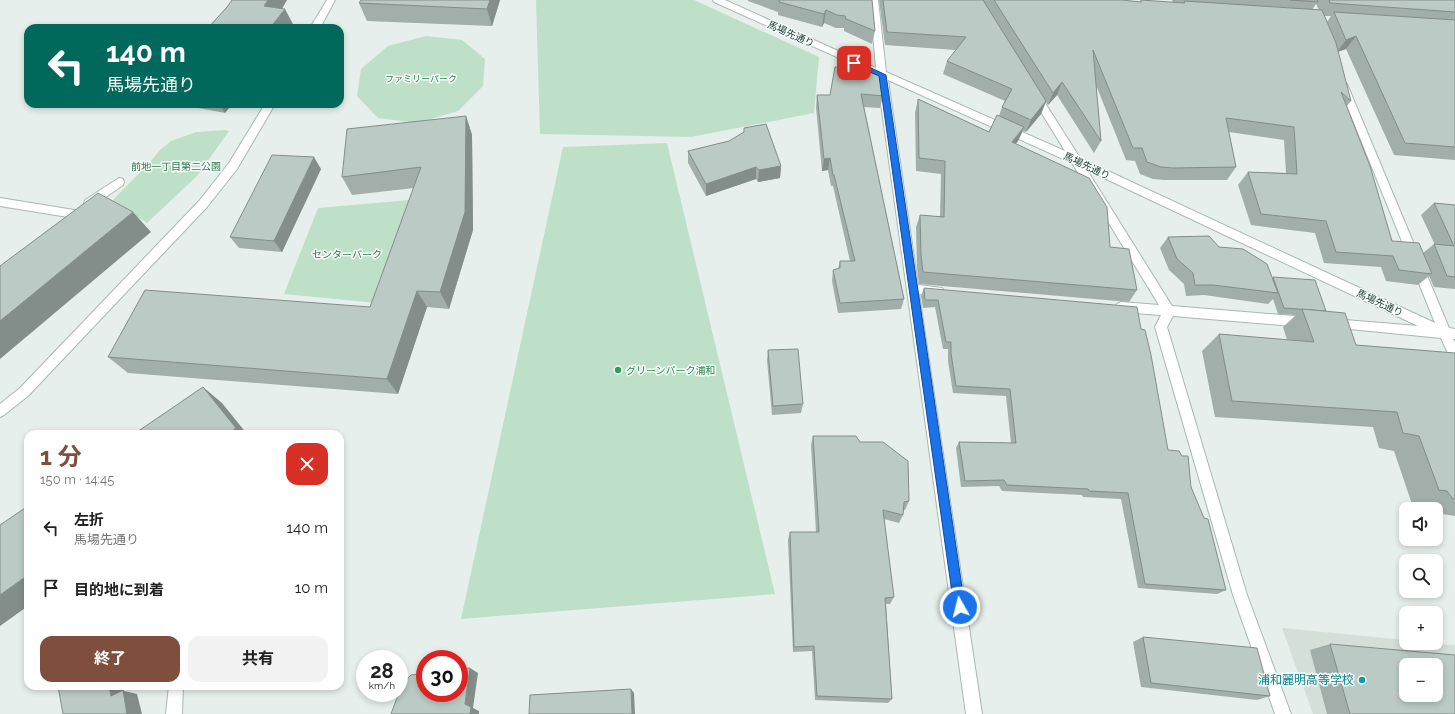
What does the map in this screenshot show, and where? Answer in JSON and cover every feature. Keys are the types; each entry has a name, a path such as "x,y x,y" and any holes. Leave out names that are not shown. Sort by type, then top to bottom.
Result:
{"street":[{"path":"317,24 332,0"},
{"name":"馬場先通り","path":"717,0 1077,161 1450,333"},
{"path":"874,0 882,75 974,714"},
{"path":"1340,77 1450,333 1455,356"},
{"path":"1031,87 1169,312"},
{"path":"0,411 24,392 204,204 233,166 268,108"},
{"path":"62,223 119,182"},
{"path":"0,202 74,214"},
{"path":"913,289 952,293"},
{"path":"1107,306 1450,333"},
{"path":"1169,312 1161,327 1240,595 1283,714"},
{"path":"174,714 176,690"}],"shaded area":[{"name":"浦和麗明高等学校","path":"1282,628 1399,639 1399,650 1443,650 1443,645 1455,645 1455,714 1313,714"}],"green space":[{"path":"536,0 694,0 819,57 814,113 691,137 540,134"},
{"name":"ファミリーパーク","path":"426,36 462,40 485,59 483,86 458,111 417,123 378,118 357,96 361,69 388,46"},
{"name":"前地一丁目第二公園","path":"229,131 197,176 147,223 112,201 160,150 171,141 196,132"},
{"name":"グリーンパーク浦和","path":"667,143 775,594 461,619 563,147"},
{"name":"センターパーク","path":"410,200 377,303 284,294 318,208"}],"building":[{"path":"232,0 268,0 264,6 285,9 273,24 212,24"},
{"path":"361,0 490,0 487,9 359,3"},
{"path":"780,0 872,0 875,31 846,19 845,16 837,15 826,10 824,14 779,2"},
{"path":"883,0 983,0 1046,101 1031,120 1002,107 1012,89 947,61 966,37 887,32"},
{"path":"994,0 1122,0 1141,2 1141,0 1185,3 1184,1 1322,10 1336,43 1351,101 1341,92 1370,166 1392,241 1419,243 1432,274 1399,270 1393,256 1336,252 1326,221 1261,214 1248,172 1297,174 1294,127 1226,118 1236,167 1173,168 1161,167 1147,162 1142,148 1133,148 1093,50 1101,141 1062,82 1053,93"},
{"path":"1290,0 1317,0 1318,2"},
{"path":"1329,0 1455,0 1455,12 1330,3"},
{"path":"1334,12 1455,20 1455,147 1405,143 1356,36 1346,40"},
{"path":"835,67 879,73 883,96 861,94 904,299 840,303 833,270 840,268 840,261 855,261 830,158 824,159 817,95 830,95"},
{"path":"918,99 989,132 997,115 1024,127 1012,142 1089,178 1107,207 1110,247 1129,249 1137,290 923,272 920,215 944,217 945,161 919,158"},
{"path":"466,116 465,212 440,292 417,291 387,379 108,357 145,290 370,307 421,167 342,177 347,129"},
{"path":"766,124 781,166 759,170 756,167 706,184 688,151 729,141 744,132 744,128"},
{"path":"272,155 314,157 274,241 230,237"},
{"path":"98,193 133,212 0,321 0,266"},
{"path":"1434,203 1455,205 1455,277 1447,276 1434,244 1454,246"},
{"path":"1209,236 1219,247 1243,249 1267,264 1278,293 1213,285 1195,285 1193,273 1177,259 1168,237"},
{"path":"1273,277 1315,280 1326,311 1284,308"},
{"path":"924,288 1137,307 1141,329 1145,330 1151,355 1168,450 1179,451 1182,456 1188,456 1191,487 1204,518 1208,519 1226,590 1145,584 1128,493 1089,491 1088,489 1007,485 1004,480 965,481 959,442 1016,443 1010,389 956,386 951,353 951,342 946,342 938,300 925,300"},
{"path":"1302,309 1345,313 1356,345 1455,353 1455,499 1453,499 1447,491 1439,490 1419,436 1403,433 1397,412 1232,401 1219,334 1314,342"},
{"path":"798,349 803,404 773,406 768,350"},
{"path":"203,387 236,428 233,430 140,430"},
{"path":"813,436 856,436 860,442 883,442 908,461 909,501 904,502 903,515 883,510 894,597 885,598 892,699 817,696 814,646 794,647 790,532 819,532"},
{"path":"24,509 24,578 0,595 0,525"},
{"path":"1143,637 1257,648 1270,696 1151,683"},
{"name":"浦和麗明高等学校","path":"1330,644 1455,655 1455,714 1350,714"},
{"path":"468,668 470,668 468,682"},
{"path":"416,674 416,702 465,702 465,704 471,707 470,714 391,714 395,702 408,702 408,678 411,675"},
{"path":"631,689 632,714 529,714 530,695"},
{"path":"59,690 110,690 111,696 123,690 127,714 63,714"}],"place":[{"name":"グリーンパーク浦和","path":"618,370"},
{"name":"浦和麗明高等学校","path":"1362,680"}],"route":[{"path":"854,63 882,75 960,607"}]}
